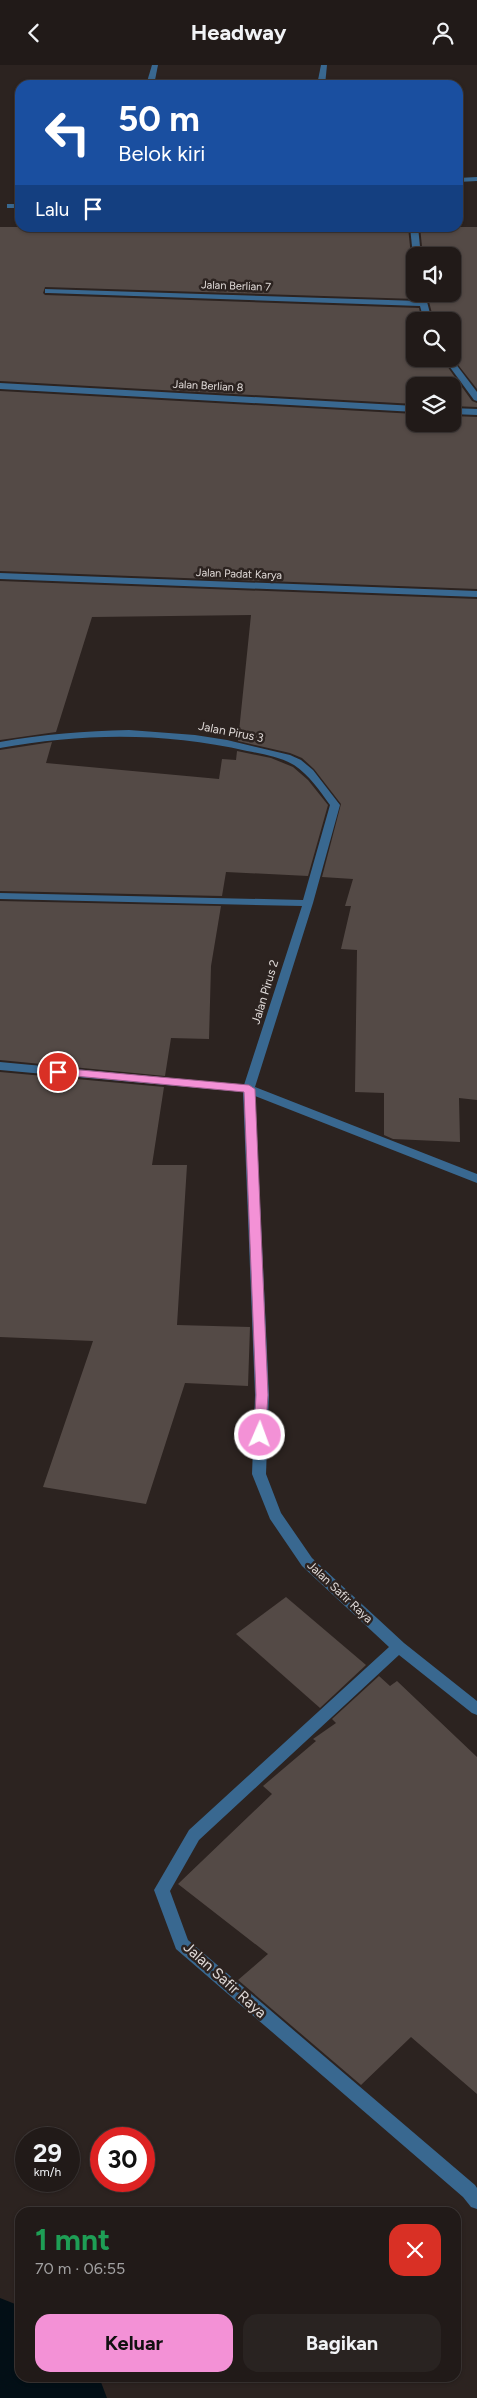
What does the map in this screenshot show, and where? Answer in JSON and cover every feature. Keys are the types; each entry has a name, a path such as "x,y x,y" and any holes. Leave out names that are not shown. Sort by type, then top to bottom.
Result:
{"street":[{"path":"151,80 155,65"},
{"path":"322,80 324,65"},
{"path":"463,180 477,179"},
{"path":"10,206 15,206"},
{"path":"415,232 416,247"},
{"name":"Jalan Berlian 7","path":"48,291 422,304"},
{"path":"422,304 425,312"},
{"path":"454,367 477,398"},
{"name":"Jalan Berlian 8","path":"0,386 406,409"},
{"path":"461,411 477,412"},
{"name":"Jalan Padat Karya","path":"0,576 477,594"},
{"name":"Jalan Pirus 3","path":"0,745 25,740 109,734 174,736 236,745 291,759 316,778 335,805 308,903"},
{"path":"0,896 308,903"},
{"name":"Jalan Pirus 2","path":"249,1089 308,903"},
{"path":"0,1066 249,1089 477,1179"},
{"name":"Jalan Safir Raya","path":"249,1089 262,1395 259,1474 275,1515 307,1562 399,1647 477,1709"},
{"name":"Jalan Safir Raya","path":"399,1647 194,1835 162,1890 182,1944 469,2191 477,2201"}],"building":[{"path":"0,227 15,227 15,232 409,232 410,247 406,247 406,299 45,287 43,293 45,295 419,308 420,312 406,312 406,367 448,367 455,377 406,377 406,404 0,381"},
{"path":"463,227 477,227 477,389 460,367 461,312 432,312 429,302 461,302 461,247 422,247 421,232 463,232"},
{"path":"461,386 472,401 477,403 477,407 461,406"},
{"path":"0,391 406,414 406,432 461,432 461,416 477,417 477,589 0,571"},
{"path":"0,581 477,599 477,1100 459,1098 460,1142 393,1139 384,1135 384,1093 355,1092 357,950 341,949 351,906 345,906 353,879 322,877 341,804 314,769 302,758 290,753 238,741 251,615 92,617 56,732 0,740"},
{"path":"52,742 46,763 219,779 222,759 236,760 237,751 271,758 293,767 308,780 328,805 308,876 226,872 222,896 0,891 0,750"},
{"path":"0,901 221,906 211,966 209,1039 171,1038 165,1076 0,1060"},
{"path":"0,1072 164,1087 152,1165 187,1165 177,1325 250,1327 248,1386 185,1383 146,1504 43,1487 93,1341 0,1337"},
{"path":"286,1597 366,1665 320,1708 236,1634"},
{"path":"379,1676 390,1686 397,1681 477,1757 477,2094 411,2037 361,2085 238,1980 268,1954 178,1884 272,1794 263,1786 316,1741 313,1739 336,1723 332,1719"}],"waterway":[{"path":"0,2385 20,2398"}],"route":[{"path":"58,1072 249,1089 262,1395 260,1435"}]}
